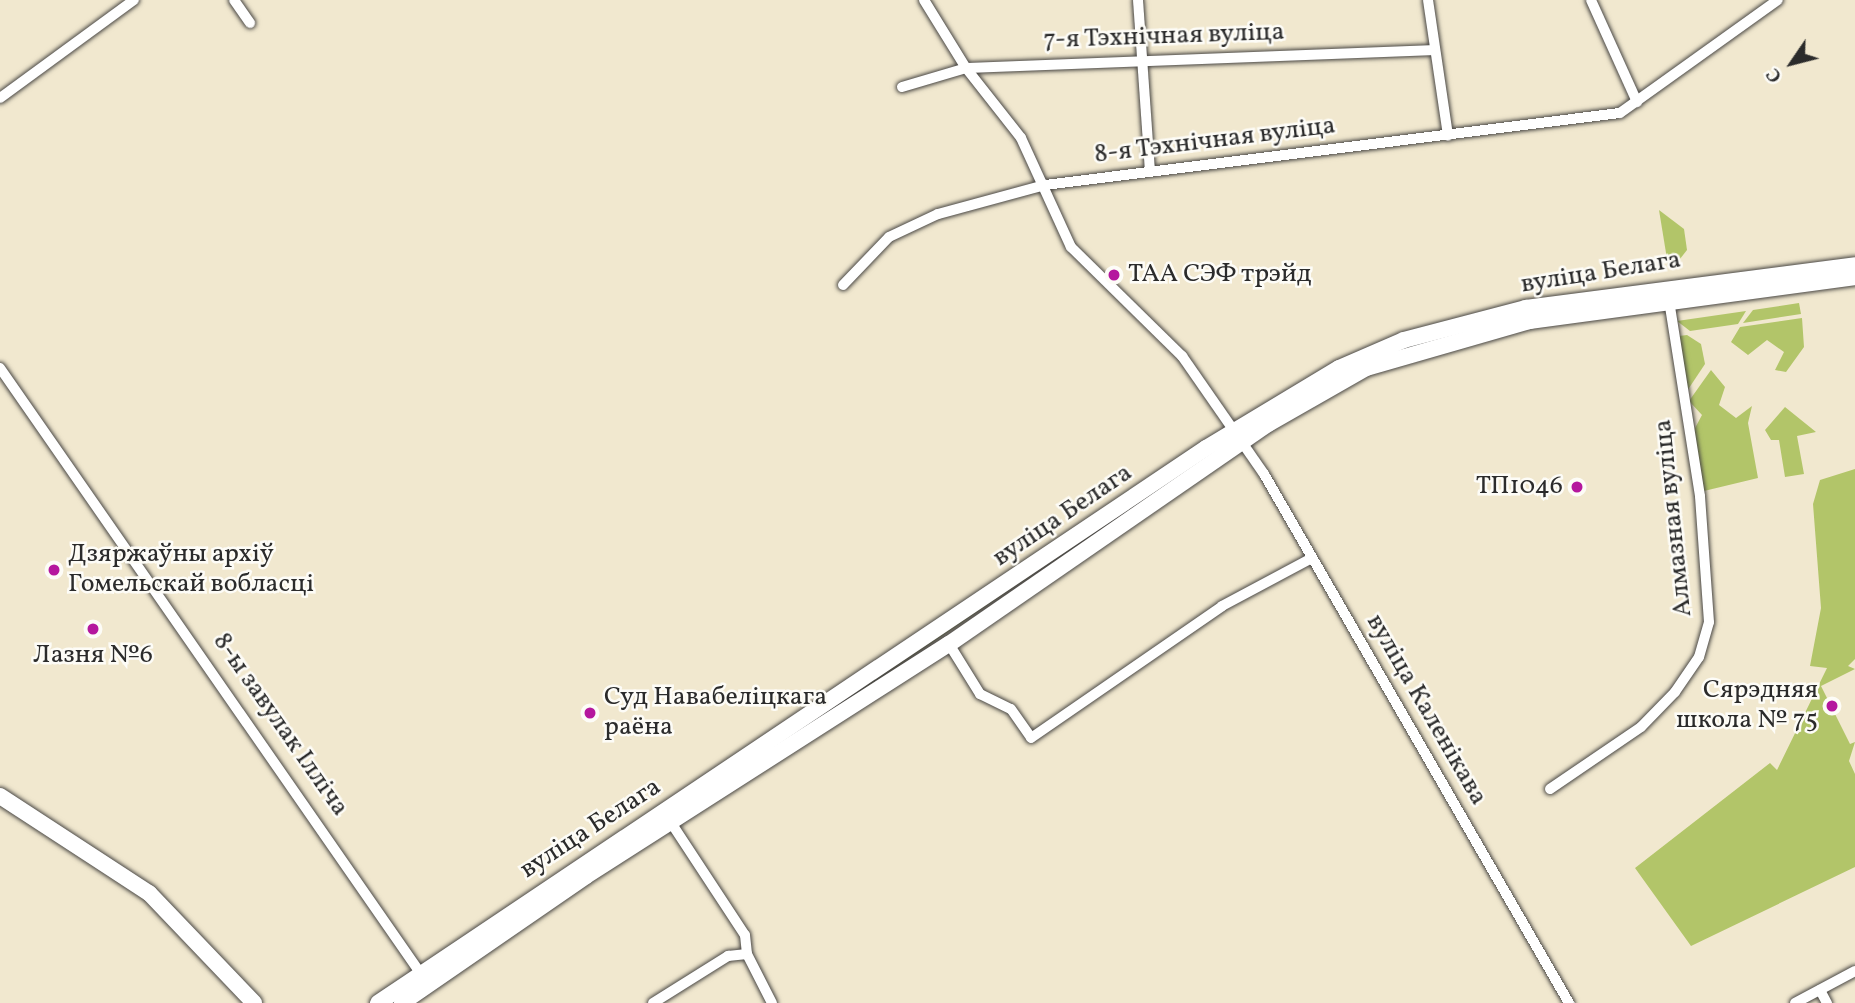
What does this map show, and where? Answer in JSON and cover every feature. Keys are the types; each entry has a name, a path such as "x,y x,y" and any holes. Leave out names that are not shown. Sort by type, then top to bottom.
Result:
{"street":[{"path":"0,98 134,0"},
{"path":"234,0 250,23"},
{"name":"вуліца Каленікава","path":"924,0 965,68 1003,110 1045,185 1071,247 1182,356 1238,436 1312,558 1569,1003"},
{"path":"1138,0 1150,172"},
{"path":"1428,0 1431,50 1448,136"},
{"path":"1591,0 1637,102 1778,0"},
{"name":"7-я Тэхнічная вуліца","path":"902,86 965,68 1431,50"},
{"name":"8-я Тэхнічная вуліца","path":"843,285 889,236 937,215 1045,185 1620,113 1637,102"},
{"name":"вуліца Белага","path":"402,1003 667,817 1339,368 1441,328 1526,308 1855,264"},
{"name":"вуліца Белага","path":"378,1003 667,817 949,643 1238,436 1366,368 1444,341 1669,300 1855,277"},
{"name":"Алмазная вуліца","path":"1550,789 1641,727 1675,692 1699,657 1709,622 1700,496 1669,300"},
{"name":"8-ы завулак Ілліча","path":"0,368 421,974"},
{"path":"949,643 980,694 1011,709 1031,738 1222,606 1312,558"},
{"path":"0,796 149,893 254,1003"},
{"path":"667,817 744,935 747,954 772,1003"},
{"path":"653,1003 728,956 747,954"},
{"path":"1796,1003 1855,971"},
{"path":"1820,990 1827,1003"}],"green space":[{"path":"1659,210 1684,229 1687,250 1676,264 1668,265"},
{"path":"1799,303 1801,314 1743,323 1753,310"},
{"path":"1746,311 1738,324 1690,331 1677,321"},
{"path":"1802,318 1804,347 1786,372 1775,370 1784,352 1767,340 1748,355 1731,342 1740,327"},
{"path":"1687,335 1701,344 1705,364 1687,391 1679,336"},
{"path":"1711,370 1725,387 1719,405 1736,418 1752,406 1748,423 1758,478 1704,491 1694,430 1702,415 1689,401"},
{"path":"1785,407 1816,432 1797,436 1804,474 1785,477 1779,440 1771,440 1765,430"},
{"name":"Сярэдняя школа № 75","path":"1855,469 1855,659 1848,666 1855,669 1821,686 1850,744 1855,742 1849,761 1855,774 1855,867 1691,946 1635,868 1770,763 1777,770 1827,668 1810,666 1821,608 1813,504 1820,480"},
{"path":"1162,487 715,790 694,796"}],"place":[{"name":"ТАА СЭФ трэйд","path":"1114,275"},
{"name":"ТП1046","path":"1577,487"},
{"name":"Дзяржаўны архіў Гомельскай вобласці","path":"54,570"},
{"name":"Лазня №6","path":"93,629"},
{"name":"Сярэдняя школа № 75","path":"1832,706"},
{"name":"Суд Навабеліцкага раёна","path":"590,713"}]}
